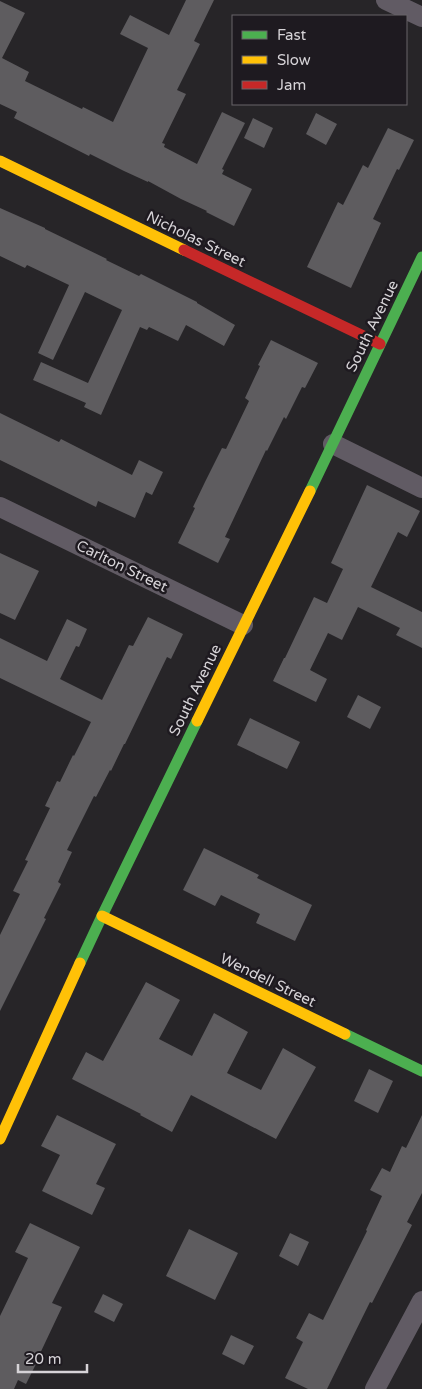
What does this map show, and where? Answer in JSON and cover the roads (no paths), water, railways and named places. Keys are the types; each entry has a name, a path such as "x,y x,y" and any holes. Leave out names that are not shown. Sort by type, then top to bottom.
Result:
{"street":[{"path":"386,0 422,17"},
{"name":"Nicholas Street","path":"0,161 380,344"},
{"name":"South Avenue","path":"0,1139 102,916 333,444 422,257"},
{"path":"333,444 422,488"},
{"name":"Carlton Street","path":"0,507 243,625"},
{"name":"Wendell Street","path":"102,916 422,1071"},
{"path":"375,1389 422,1301"}]}
